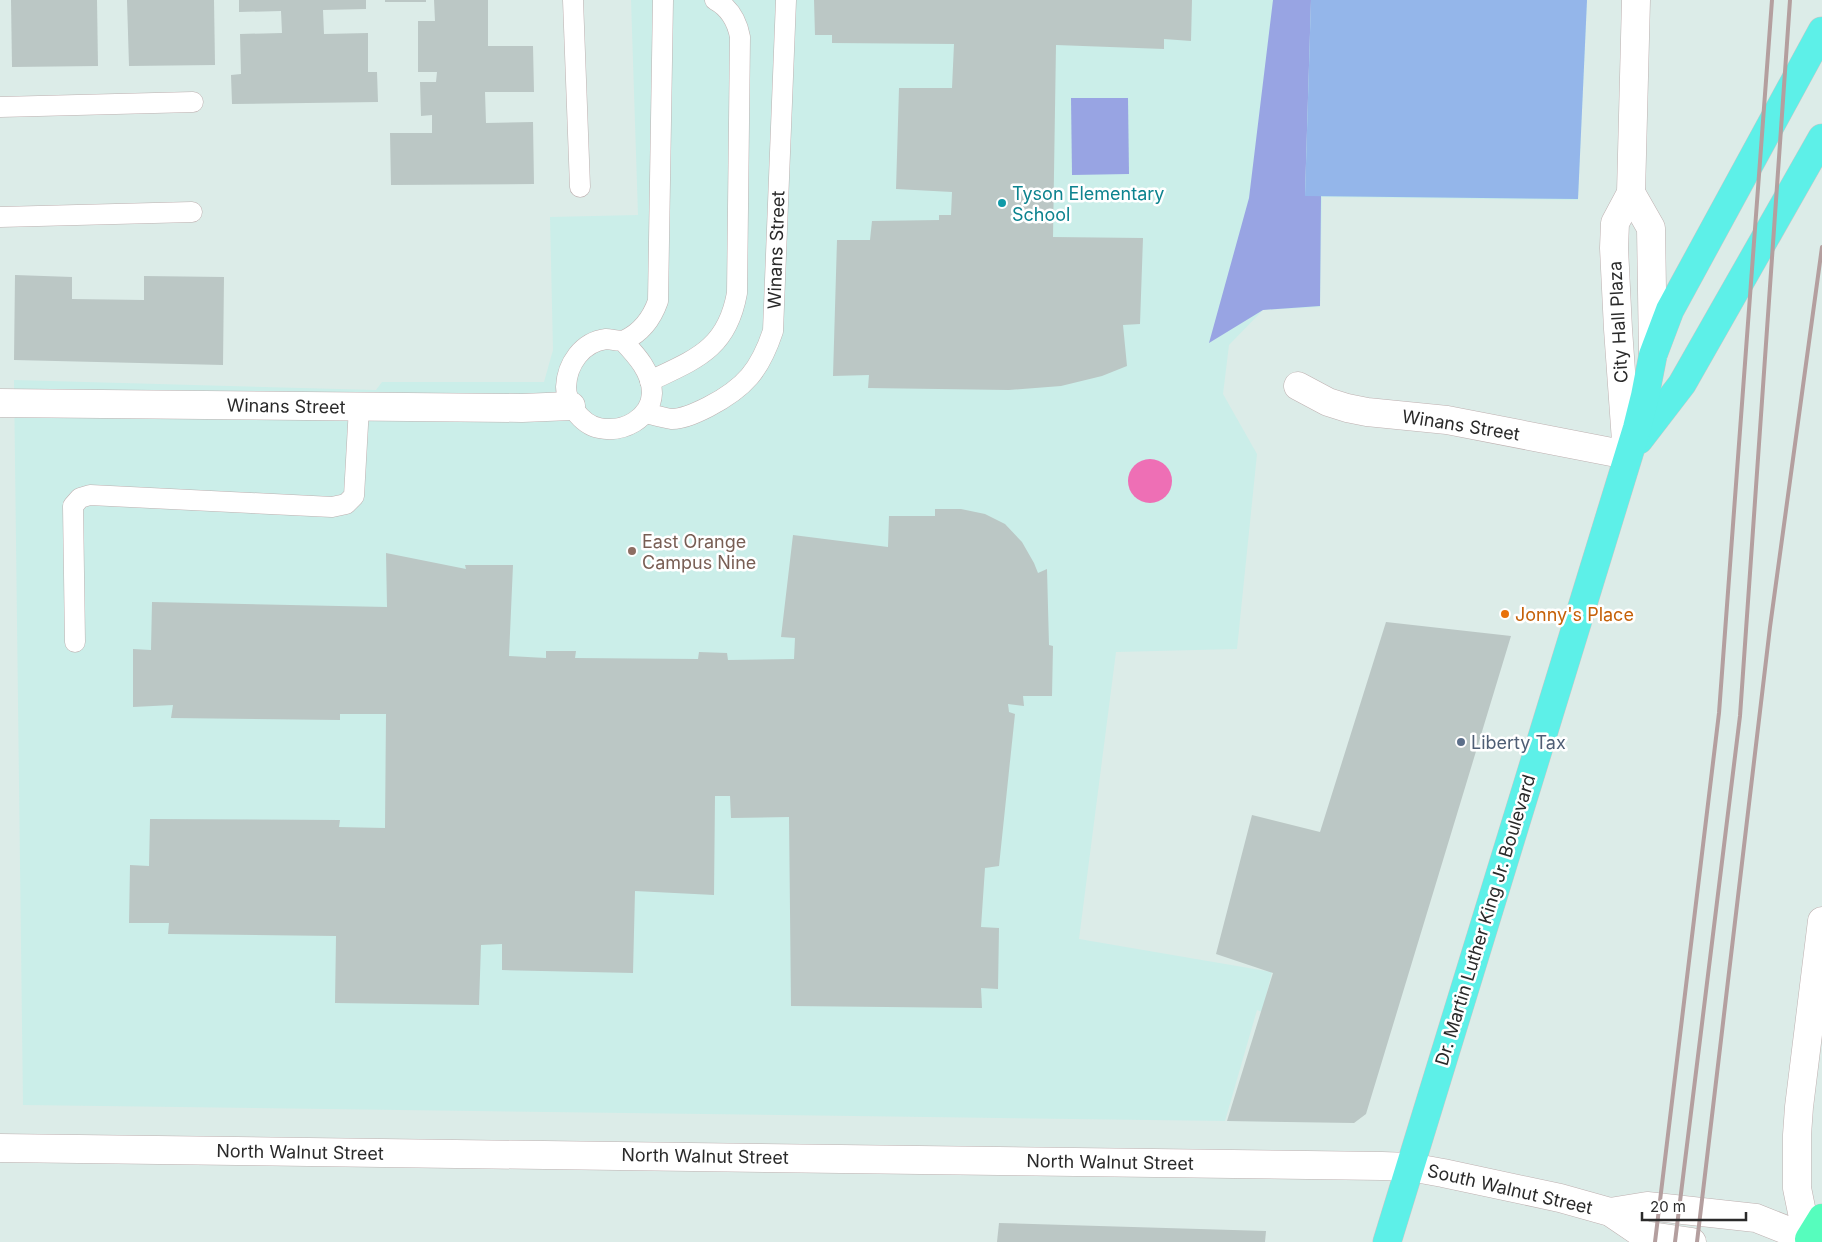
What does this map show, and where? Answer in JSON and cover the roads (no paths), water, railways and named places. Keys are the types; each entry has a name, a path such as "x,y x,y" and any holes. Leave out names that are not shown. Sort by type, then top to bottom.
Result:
{"main road":[{"name":"Dr. Martin Luther King Jr. Boulevard","path":"1388,1242 1645,396 1654,355 1670,310 1822,31"},
{"name":"Dr. Martin Luther King Jr. Boulevard","path":"1627,455 1682,384 1822,138"}],"street":[{"name":"City Hall Plaza","path":"1627,455 1614,240 1615,223 1632,193 1637,37 1636,0"},
{"name":"City Hall Plaza","path":"1637,37 1649,0"},
{"name":"City Hall Plaza","path":"1632,193 1650,228 1654,355"},
{"name":"Winans Street","path":"1298,386 1328,402 1347,408 1367,412 1447,420 1627,455"},
{"name":"Winans Street","path":"0,403 522,408 571,406"},
{"path":"1811,1236 1802,1213 1797,1188 1797,1135 1822,921"},
{"name":"North Walnut Street","path":"0,1148 1356,1164 1410,1167"},
{"name":"South Walnut Street","path":"1410,1167 1560,1198 1610,1212 1644,1235 1692,1242"},
{"name":"South Walnut Street","path":"1610,1212 1647,1206 1756,1218 1811,1236"}],"lane":[{"path":"573,0 580,187"},
{"path":"623,341 644,366 650,380 652,394 646,413 632,424 616,430 598,428 582,420 571,406 566,389 567,372 575,356 589,345 606,339 623,341 644,327 653,314 658,301 663,0"},
{"path":"650,380 690,361 707,350 728,326 737,293 740,37 738,27 729,10 715,0"},
{"name":"Winans Street","path":"646,413 673,419 700,411 729,396 758,367 766,354 774,331 786,0"},
{"path":"0,108 193,102"},
{"path":"0,217 192,212"},
{"path":"75,642 72,506 80,498 90,495 332,507 346,504 354,496 358,407"}],"railway":[{"path":"1655,1242 1719,713 1772,0"},
{"path":"1675,1242 1740,716 1790,0"},
{"path":"1697,1242 1770,627 1822,247"}],"place":[{"name":"Tyson Elementary School","path":"1002,203"},
{"name":"East Orange Campus Nine","path":"632,551"},
{"name":"Jonny's Place","path":"1505,614"},
{"name":"Liberty Tax","path":"1461,742"}]}
